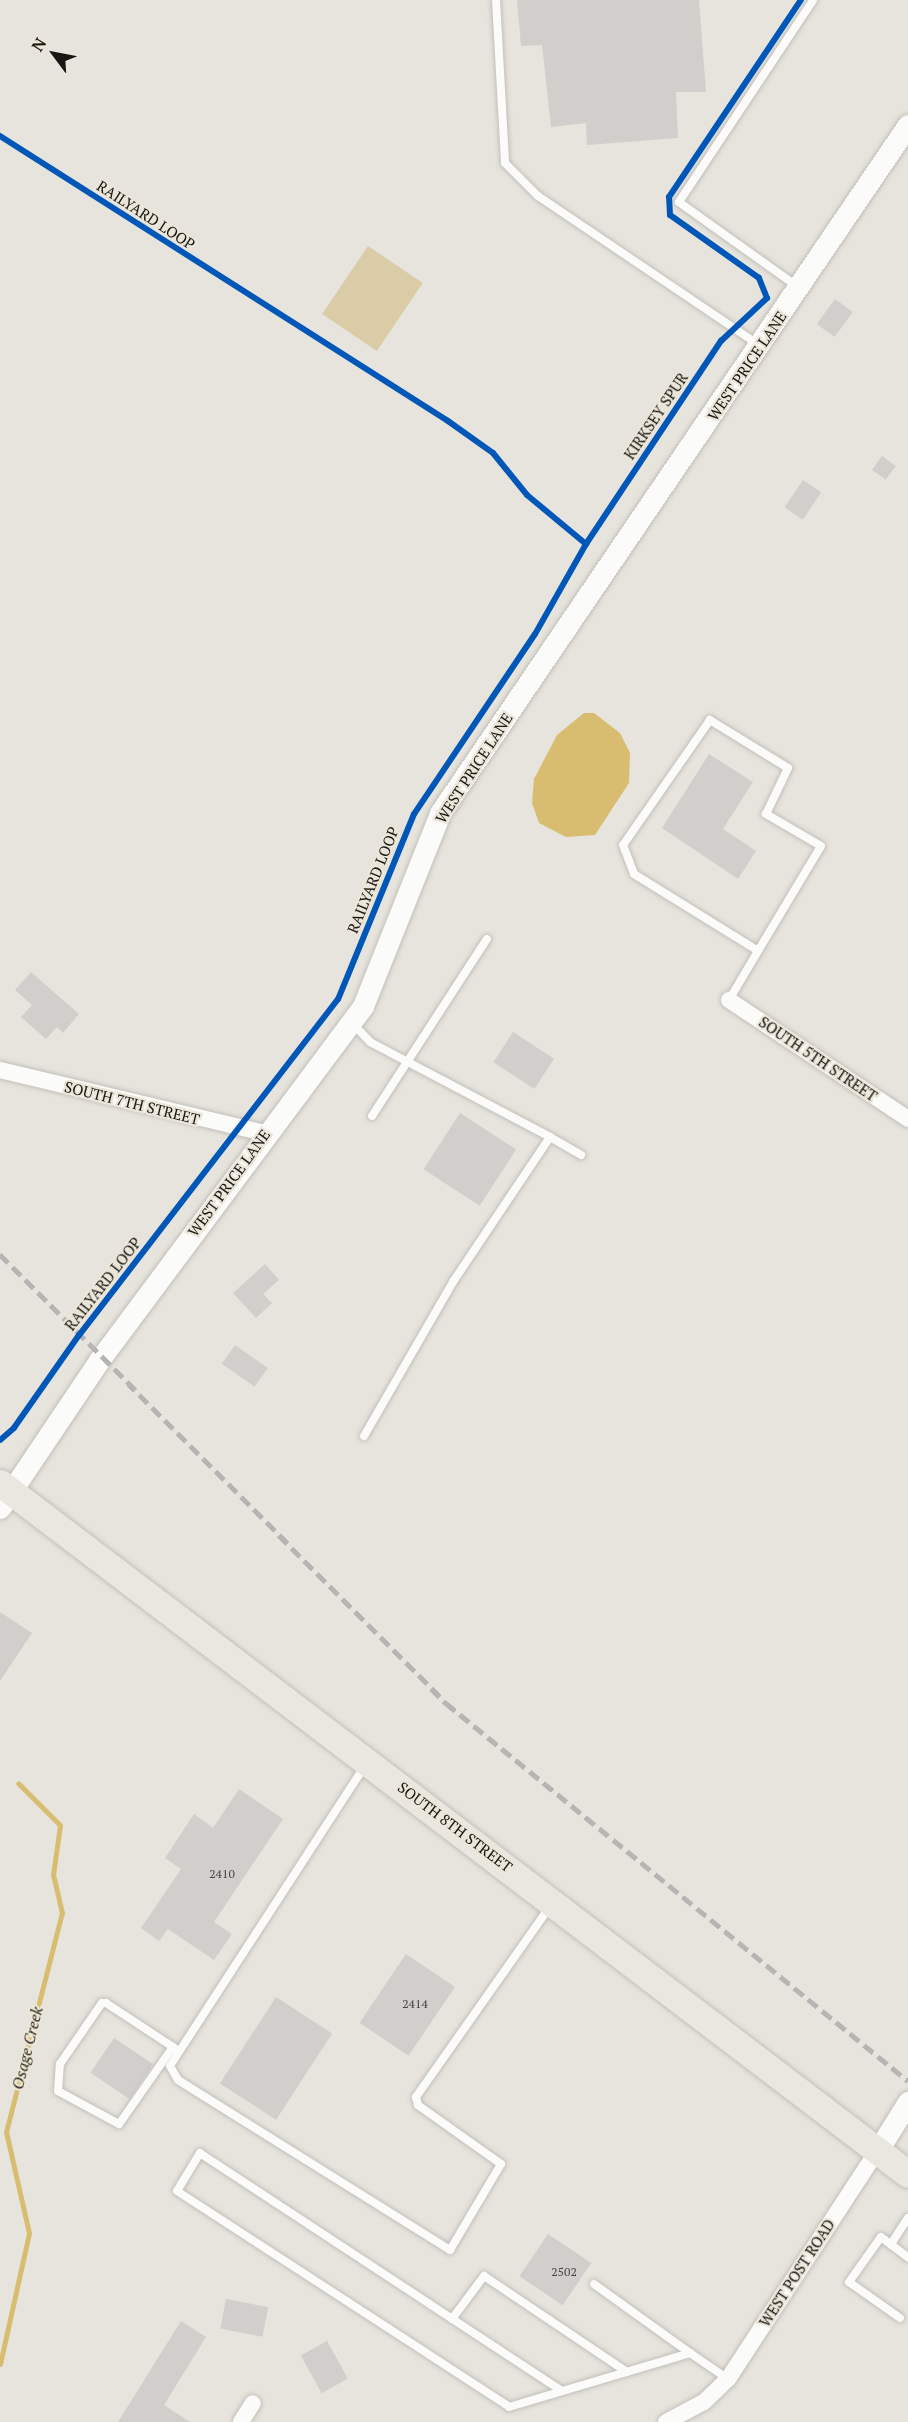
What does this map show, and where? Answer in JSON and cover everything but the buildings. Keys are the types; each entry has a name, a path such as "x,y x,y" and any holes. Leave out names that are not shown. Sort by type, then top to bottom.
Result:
{"main road":[{"name":"SOUTH 8TH STREET","path":"4,1494 368,1761 908,2174"}],"street":[{"name":"WEST PRICE LANE","path":"4,1494 265,1133 363,1006 440,813 761,346 908,125"},
{"name":"SOUTH 5TH STREET","path":"729,1000 908,1119"},
{"name":"SOUTH 7TH STREET","path":"0,1070 265,1133"},
{"name":"WEST POST ROAD","path":"666,2422 704,2402 728,2379 908,2102"},
{"path":"241,2422 253,2403"}],"lane":[{"path":"496,0 505,163 538,196 761,346"},
{"path":"800,288 679,202 813,0"},
{"path":"729,1000 821,846 766,814 788,768 710,720 623,845 634,874 758,951"},
{"path":"372,1116 487,939"},
{"path":"351,1022 370,1042 581,1155"},
{"path":"364,1436 453,1282 550,1137"},
{"path":"176,2049 102,2003 60,2064 58,2091 120,2124 176,2049 368,1761"},
{"path":"176,2049 170,2066 178,2080 450,2250 501,2164 418,2105 416,2097 553,1902"},
{"path":"562,2391 200,2153 177,2191 509,2407 690,2353"},
{"path":"891,2244 908,2218"},
{"path":"900,2318 849,2282 881,2237 908,2257"},
{"path":"452,2319 484,2276 627,2372"},
{"path":"594,2284 728,2379"}],"shaded area":[{"path":"368,246 423,283 377,351 322,314"},
{"path":"584,713 594,713 620,733 630,753 629,783 595,835 566,837 539,823 532,803 534,779 557,735"}],"waterway":[{"name":"Osage Creek","path":"0,2364 29,2233 6,2132 62,1913 53,1875 60,1825 18,1783"}],"railway":[{"path":"0,1254 446,1703 908,2081"}],"cycle path":[{"name":"KIRKSEY SPUR","path":"586,544 721,341 767,298 759,278 670,215 669,197 801,0"},
{"name":"RAILYARD LOOP","path":"0,136 448,421 493,453 527,495 586,544 535,634 414,814 338,999 79,1335 14,1428 0,1440"}]}
